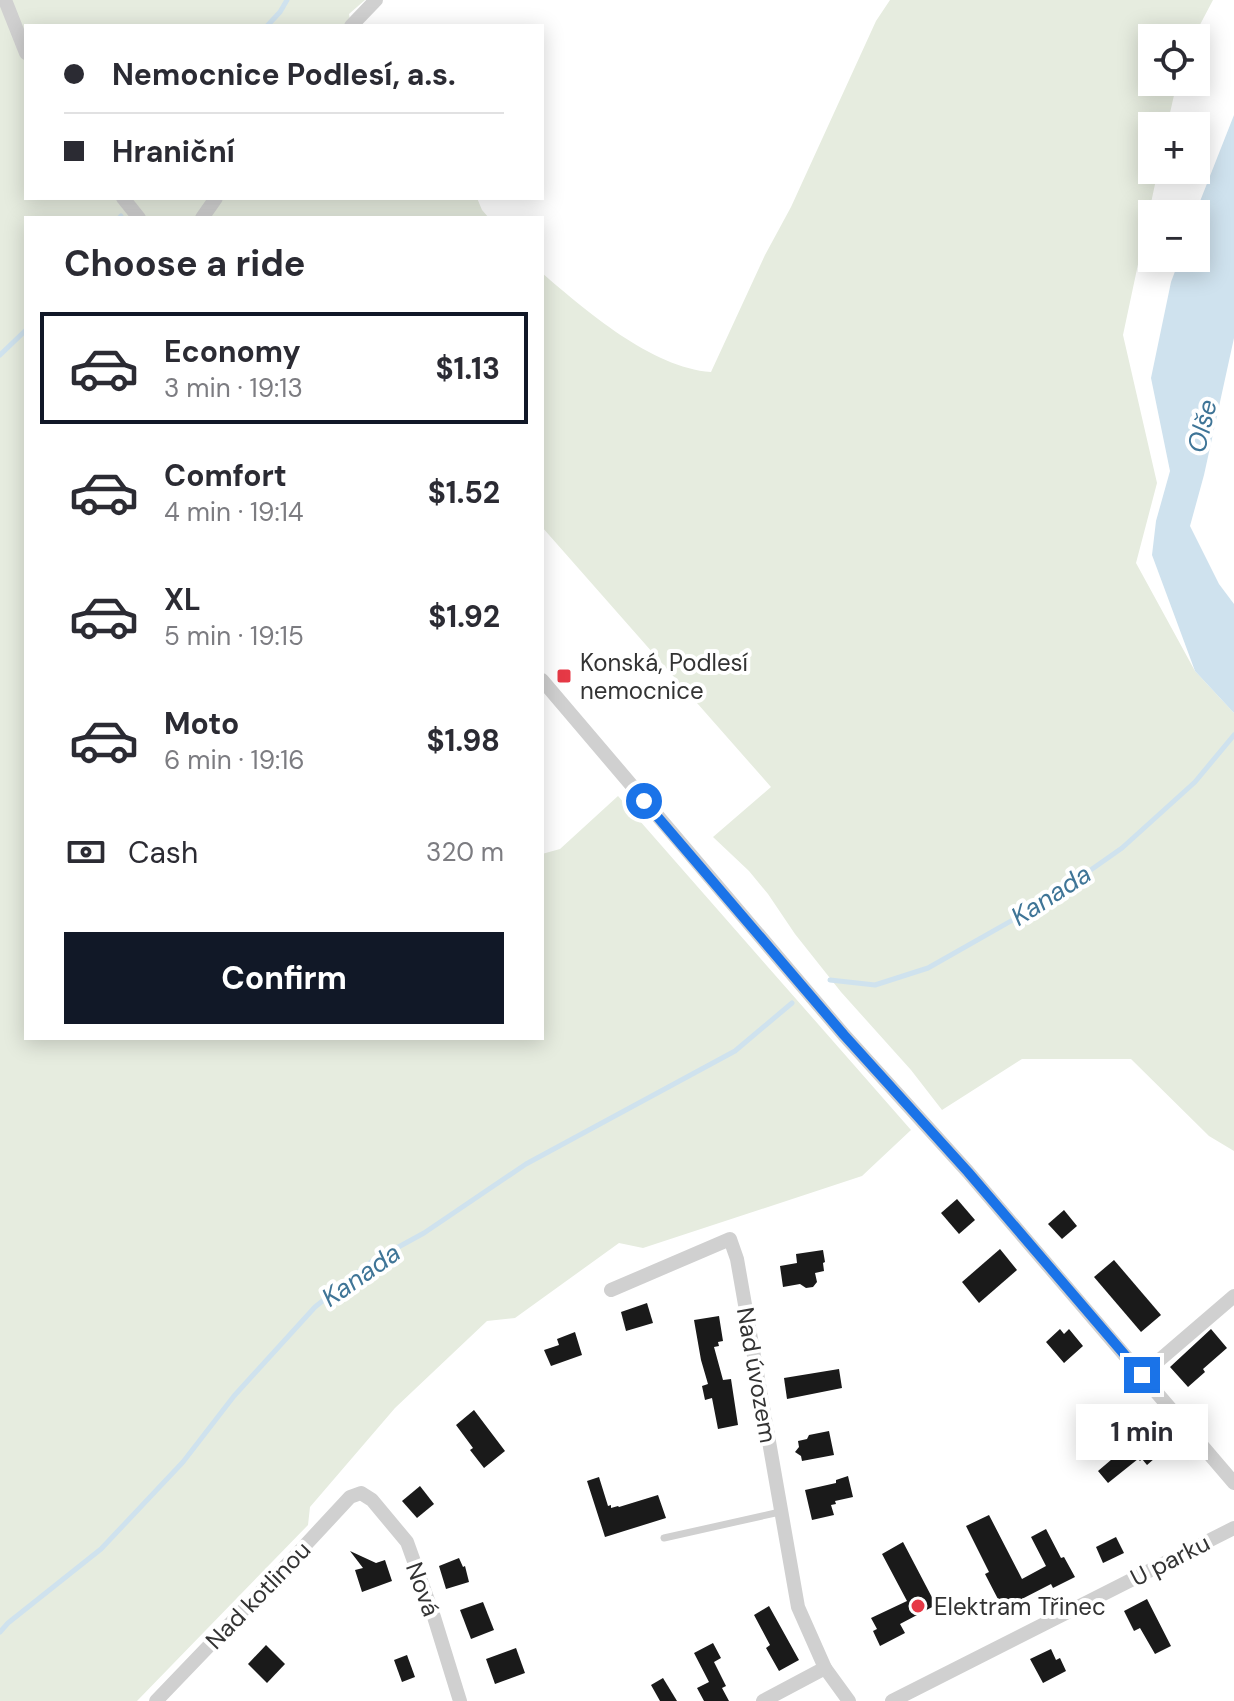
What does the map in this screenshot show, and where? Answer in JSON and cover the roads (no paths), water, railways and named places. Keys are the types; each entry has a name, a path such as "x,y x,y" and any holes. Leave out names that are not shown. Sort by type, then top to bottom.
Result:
{"street":[{"path":"5,0 24,48"},
{"path":"353,24 376,0"},
{"path":"125,200 137,216"},
{"path":"544,682 844,1035 968,1172 1234,1483"},
{"name":"Nad úvozem","path":"611,1290 730,1239 737,1259 798,1607 825,1668 849,1701"},
{"path":"1142,1375 1234,1296"},
{"name":"Nad kotlinou","path":"156,1701 350,1497 361,1493"},
{"name":"Nová","path":"361,1493 372,1500 407,1542 460,1701"},
{"name":"U parku","path":"892,1701 1234,1528"},
{"path":"763,1701 825,1668"}],"lane":[{"path":"664,1538 780,1512"}],"water":[{"name":"Olše","path":"1234,115 1234,338 1190,526 1219,584 1234,604 1234,713 1195,671 1152,555 1156,521 1170,471 1151,378 1175,272 1210,272 1210,200 1201,200 1207,184 1210,184 1210,176"}],"waterway":[{"path":"269,24 287,0"},
{"path":"0,355 24,332"},
{"name":"Kanada","path":"830,980 875,985 928,968 1048,900 1122,848 1195,782 1234,735"},
{"name":"Kanada","path":"0,1632 101,1549 183,1462 234,1396 315,1307 371,1262 424,1233 526,1164 735,1051 792,1003"}],"place":[{"name":"Konská, Podlesí nemocnice","path":"564,676"},
{"name":"Elektram Třinec","path":"918,1606"}]}
